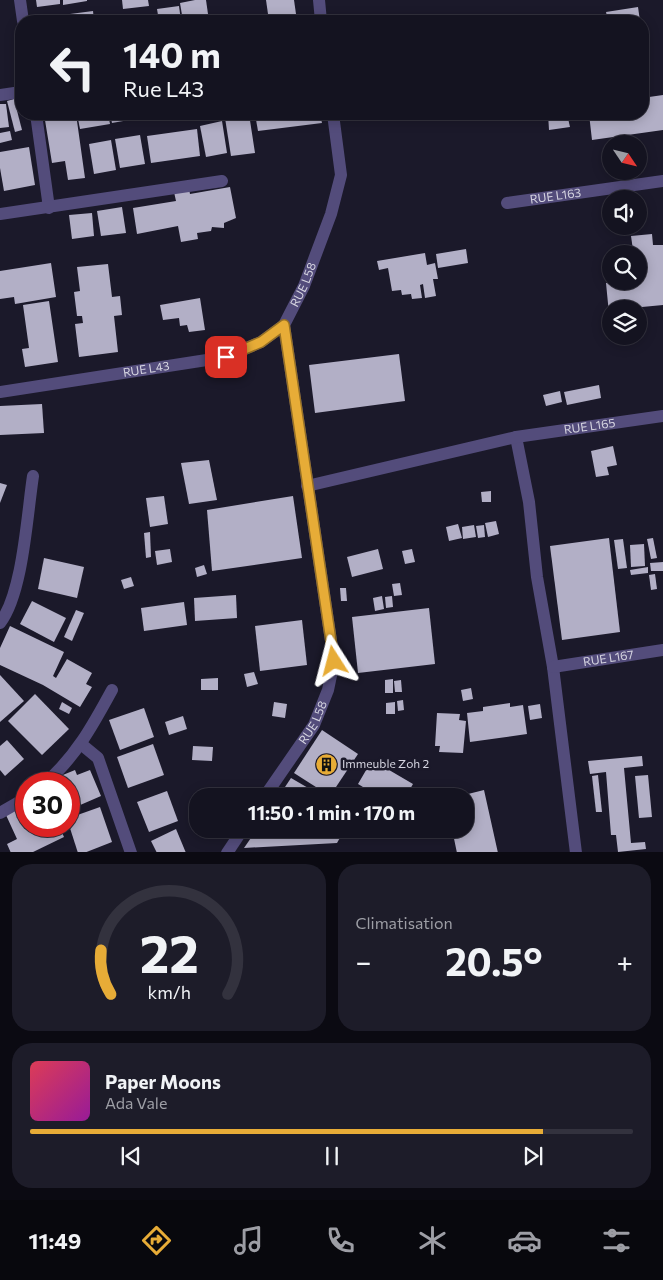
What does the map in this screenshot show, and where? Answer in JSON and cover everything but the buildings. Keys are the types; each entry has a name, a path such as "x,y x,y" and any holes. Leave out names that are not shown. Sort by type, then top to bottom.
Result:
{"street":[{"path":"20,0 22,15"},
{"path":"319,0 320,15"},
{"path":"0,95 15,93"},
{"path":"37,120 49,208"},
{"name":"RUE L58","path":"271,788 314,725 328,690 334,661 284,325 304,286 331,214 340,175 334,120"},
{"path":"0,214 222,181"},
{"name":"RUE L163","path":"507,203 663,181"},
{"name":"RUE L43","path":"0,392 226,357 261,342 284,325"},
{"name":"RUE L165","path":"307,486 516,437 663,416"},
{"path":"516,437 530,502 537,576 554,668 576,852"},
{"path":"0,623 4,618 18,581 33,476"},
{"name":"RUE L167","path":"554,668 663,650"},
{"path":"58,772 81,744 112,690"},
{"path":"81,744 98,758 131,852"},
{"path":"0,813 15,804"},
{"path":"227,852 237,838"}],"place":[{"name":"Immeuble Zoh 2","path":"326,764"}],"route":[{"path":"226,357 261,342 284,325 334,661"}]}
